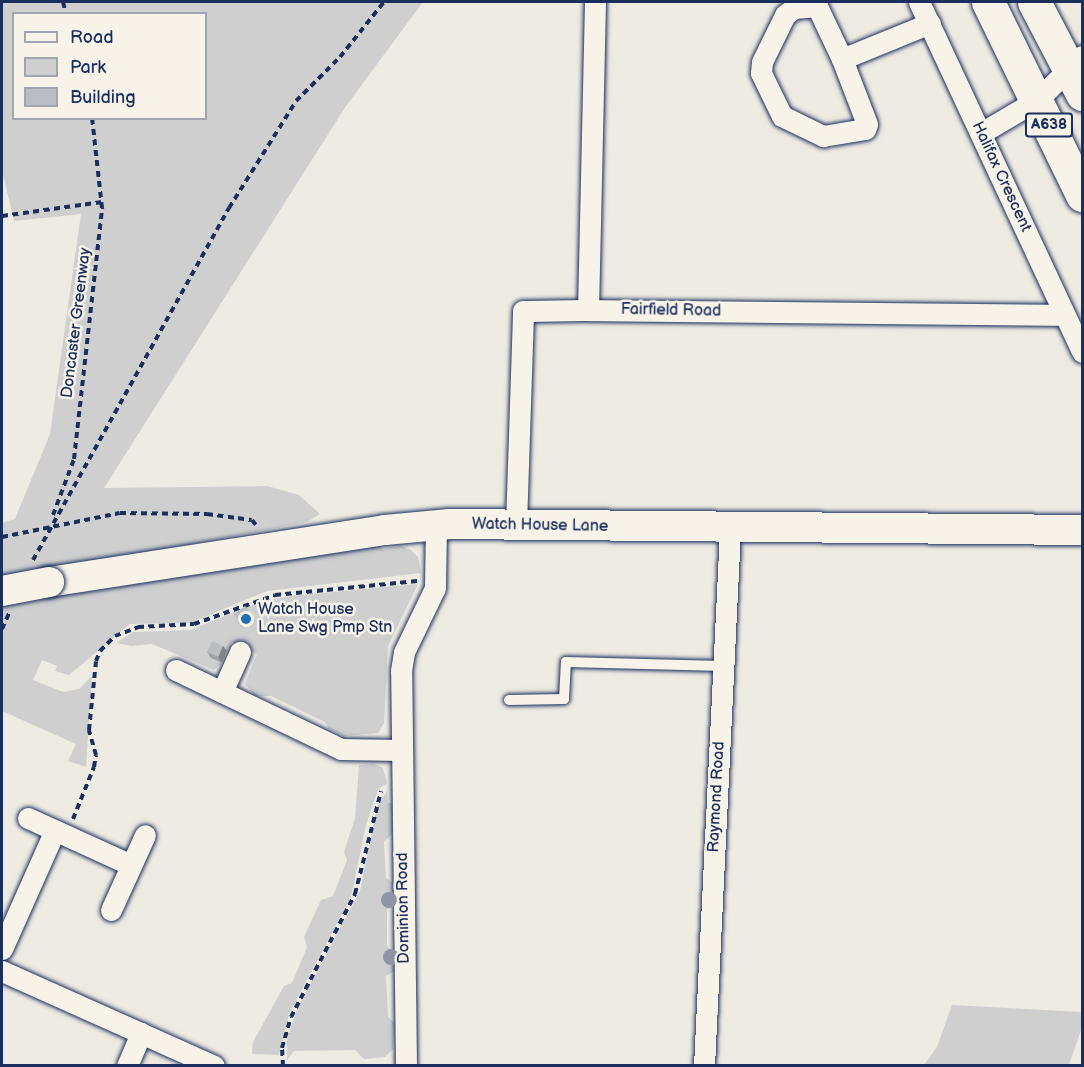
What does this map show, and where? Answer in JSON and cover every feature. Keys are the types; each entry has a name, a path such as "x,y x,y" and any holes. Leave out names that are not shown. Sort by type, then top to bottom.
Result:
{"highway":[{"name":"A638","path":"988,2 1083,195"},
{"path":"1034,2 1078,73"}],"street":[{"path":"588,310 595,2"},
{"name":"Halifax Crescent","path":"919,2 1083,352"},
{"path":"817,6 842,59 867,124 865,129 823,136 782,116 761,73 762,62 785,15 794,8 817,6"},
{"path":"842,59 930,23"},
{"path":"981,133 1078,73"},
{"name":"Fairfield Road","path":"516,525 523,311 1064,315"},
{"name":"Watch House Lane","path":"6,599 39,575 436,526 516,525 730,530 1083,530"},
{"name":"Dominion Road","path":"406,1065 401,663 435,588 436,526"},
{"name":"Raymond Road","path":"704,1065 730,530"},
{"path":"222,692 240,652"},
{"path":"176,670 341,749 401,750"},
{"path":"28,818 131,865"},
{"path":"2,949 55,830"},
{"path":"111,910 145,835"},
{"path":"2,971 214,1065"},
{"path":"127,1065 141,1033"}],"lane":[{"path":"509,700 564,699 566,662 723,666"}],"path":[{"path":"39,575 49,527 229,208 297,101 340,57 384,2"},
{"name":"Doncaster Greenway","path":"49,527 74,459 102,202 92,120"},
{"path":"2,216 102,202"},
{"path":"2,537 120,513 207,514 252,520 273,547"},
{"path":"2,629 6,599"},
{"path":"283,1065 282,1048 291,1017 350,907 372,816 386,788"}],"green space":[{"path":"2,2 423,2 346,106 104,488 267,486 299,495 320,514 307,522 62,569 380,545 382,549 401,546 411,550 418,557 421,573 267,591 190,623 130,624 69,675 55,671 57,666 42,660 33,680 63,692 79,689 92,676 86,767 68,761 76,744 2,711 2,523 15,519 50,434 81,214 14,221 2,170"},
{"path":"418,584 388,646 384,723 378,733 344,736 329,729 325,722 271,696 255,696 245,684 257,654 232,642 227,651 216,647 211,658 222,663 214,670 152,644 132,646 116,643 133,632 190,630 260,602 289,596"},
{"path":"374,764 383,768 387,783 378,790 366,825 351,897 289,1014 279,1055 252,1054 253,1042 284,986 292,983 307,947 304,937 321,900 333,896 347,860 344,852 355,818 359,765"},
{"path":"387,791 388,803 392,803 392,834 384,842 386,878 394,884 395,903 387,910 387,947 395,952 395,971 386,976 388,1017 395,1023 393,1049 385,1057 364,1059 355,1050 294,1051 287,1060 287,1038 298,1007 360,891 377,807"},
{"path":"952,1005 1082,1012 1082,1027 1069,1065 924,1065 937,1047"}],"building":[{"path":"245,606 251,614 240,622 234,614"},
{"path":"212,641 223,646 218,657 207,652"}],"place":[{"name":"Watch House Lane Swg Pmp Stn","path":"246,619"}]}
